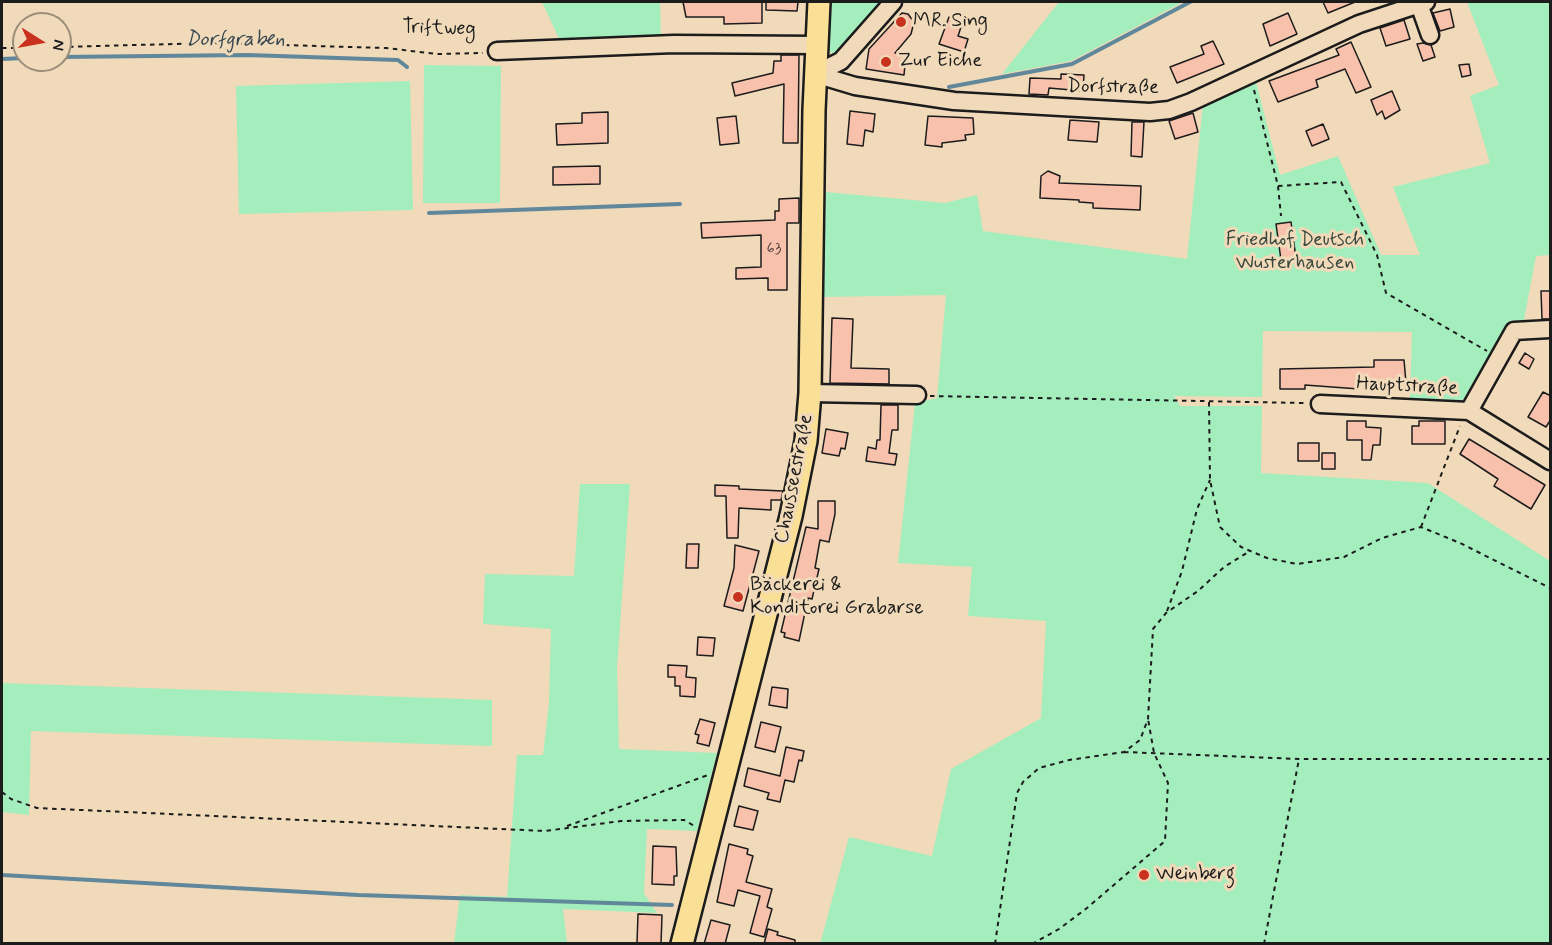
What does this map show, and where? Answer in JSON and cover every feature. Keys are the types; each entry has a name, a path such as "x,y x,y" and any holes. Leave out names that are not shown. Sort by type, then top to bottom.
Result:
{"main road":[{"name":"Chausseestraße","path":"682,944 791,516 806,441 810,393 815,74 819,2"}],"street":[{"path":"815,74 841,61 893,2"},
{"path":"1423,3 1430,35"},
{"name":"Dorfstraße","path":"815,74 855,86 954,101 1150,112 1169,110 1250,76 1359,24 1423,3"},
{"name":"Triftweg","path":"496,51 674,44 816,45"},
{"path":"1469,411 1514,331 1551,329"},
{"path":"810,393 917,395"},
{"name":"Hauptstraße","path":"1320,404 1469,411 1551,461"}],"path":[{"name":"Triftweg","path":"72,47 212,43 386,48 445,54 496,51"},
{"path":"1250,76 1278,186 1281,216"},
{"path":"1278,186 1341,182 1377,255 1386,293 1499,358"},
{"path":"917,395 1320,404"},
{"path":"1209,402 1210,480 1220,527 1241,547 1266,558 1298,564 1344,557 1382,538 1421,527 1460,543 1551,588"},
{"path":"1421,527 1469,411"},
{"path":"1166,613 1182,571 1197,509 1210,480"},
{"path":"1032,944 1059,929 1088,908 1165,842 1168,783 1154,753 1148,719 1153,629 1166,613 1198,591 1224,567 1250,551"},
{"path":"1124,752 1140,740 1148,719"},
{"path":"995,944 1017,793 1023,782 1039,768 1068,760 1124,752 1299,759 1551,759"},
{"path":"1263,944 1299,759"},
{"path":"561,829 715,772"},
{"path":"2,792 11,799 37,808 545,831 621,821 684,820 696,827 698,835"}],"green space":[{"path":"542,2 660,2 661,39 561,43"},
{"path":"829,2 885,2 839,52 832,53 826,50 826,30 829,30 832,7 828,6"},
{"path":"1059,2 1183,2 1071,61 1002,74"},
{"name":"Friedhof Deutsch Wusterhausen","path":"1467,2 1550,2 1550,255 1536,256 1524,320 1509,321 1463,400 1410,399 1412,332 1263,331 1262,397 1174,396 1180,406 1262,406 1261,473 1428,483 1550,561 1550,943 820,944 849,837 932,856 951,769 1041,718 1046,621 968,616 972,567 898,563 915,403 937,398 946,295 823,297 826,192 945,203 977,195 983,231 1187,259 1203,104 1256,82 1280,175 1338,156 1381,255 1420,255 1393,187 1490,163 1470,96 1499,85"},
{"path":"424,65 501,66 500,203 423,203"},
{"path":"410,81 413,210 239,214 236,86"},
{"path":"580,484 630,484 617,668 619,749 717,753 697,831 647,829 644,893 657,913 563,909 567,943 454,943 460,895 507,897 517,755 543,755 549,703 551,629 483,624 485,574 574,576"},
{"path":"2,683 492,700 492,746 31,731 29,815 2,812"}],"building":[{"path":"683,2 762,2 762,23 724,24 724,17 686,17"},
{"path":"766,2 798,2 797,11 766,10"},
{"path":"1323,2 1355,2 1328,13"},
{"path":"1450,9 1454,27 1440,31 1433,13"},
{"path":"902,13 908,14 914,22 911,34 895,53 906,55 904,75 866,69 869,49"},
{"path":"1288,13 1297,34 1270,46 1263,24"},
{"path":"949,17 963,21 958,36 968,39 964,52 939,44"},
{"path":"1404,20 1410,39 1386,46 1380,28"},
{"path":"1213,41 1224,64 1177,83 1170,67 1204,54 1201,46"},
{"path":"1351,42 1371,87 1356,93 1345,69 1316,80 1318,87 1278,102 1269,81 1339,55 1336,49"},
{"path":"1417,44 1431,45 1435,57 1423,61"},
{"path":"781,55 799,55 798,143 783,143 784,84 735,96 732,83 773,73 774,61 781,61"},
{"path":"1469,64 1471,75 1462,77 1459,65"},
{"path":"1061,74 1084,75 1083,91 1049,88 1048,95 1029,94 1030,78 1061,79"},
{"path":"1392,91 1400,110 1385,119 1382,111 1377,115 1371,100"},
{"path":"850,111 875,114 873,132 865,130 863,146 847,144"},
{"path":"608,112 608,143 557,145 556,124 582,123 582,113"},
{"path":"1193,113 1198,132 1175,139 1169,121"},
{"path":"736,116 739,143 720,145 717,118"},
{"path":"928,116 973,118 974,134 965,135 966,140 942,143 942,147 925,145"},
{"path":"1070,120 1099,122 1097,142 1068,140"},
{"path":"1132,122 1144,122 1142,157 1131,156"},
{"path":"1323,124 1329,139 1312,146 1306,131"},
{"path":"600,166 600,184 553,185 553,167"},
{"path":"1048,171 1060,176 1059,183 1141,186 1140,210 1093,208 1093,203 1079,202 1079,200 1040,198 1041,176"},
{"path":"799,198 799,223 787,223 787,290 768,290 768,278 736,279 736,268 761,267 761,235 702,238 701,223 775,220 775,211 779,211 779,199"},
{"path":"1291,222 1296,258 1281,260 1276,224"},
{"path":"1541,291 1551,291 1551,319 1542,319"},
{"path":"832,318 853,319 851,368 889,369 889,384 830,383"},
{"path":"1525,353 1534,359 1529,369 1519,363"},
{"path":"1374,360 1404,360 1406,383 1359,383 1359,389 1305,385 1305,389 1280,389 1280,369 1374,367"},
{"path":"1543,392 1551,396 1551,419 1546,427 1528,417"},
{"path":"881,405 898,405 898,430 892,430 889,453 897,454 895,465 866,461 868,447 876,449 877,440 880,440"},
{"path":"1347,421 1366,421 1366,427 1381,428 1380,445 1373,445 1371,460 1362,460 1362,440 1347,440"},
{"path":"1419,421 1445,421 1445,444 1412,444 1412,426 1419,426"},
{"path":"826,429 848,433 845,449 841,448 839,456 822,453"},
{"path":"1469,439 1545,485 1531,509 1494,486 1498,479 1460,454"},
{"path":"1298,443 1319,443 1319,461 1298,461"},
{"path":"1322,453 1335,453 1335,469 1322,469"},
{"path":"715,485 739,486 739,489 783,491 781,500 771,500 771,510 739,508 738,538 727,538 726,496 715,496"},
{"path":"818,501 835,501 835,514 829,542 820,540 815,568 819,569 812,599 808,598 799,641 784,637 785,633 781,632 806,527 818,529"},
{"path":"687,544 699,544 698,568 686,568"},
{"path":"735,545 759,551 743,611 724,606 734,568"},
{"path":"698,637 715,638 713,656 697,655"},
{"path":"668,665 687,666 686,677 696,678 695,697 680,696 680,686 675,686 675,677 668,677"},
{"path":"772,687 788,689 787,708 769,705"},
{"path":"700,719 715,723 709,746 697,743 699,735 695,734"},
{"path":"761,722 781,727 775,752 755,747"},
{"path":"786,747 804,751 802,761 799,760 794,782 785,780 780,802 767,799 769,793 744,786 748,768 780,776"},
{"path":"739,806 758,811 753,830 734,826"},
{"path":"729,844 748,849 747,854 753,856 746,882 772,889 767,907 772,909 764,937 750,933 760,896 738,890 734,906 717,902"},
{"path":"653,846 676,847 677,876 674,876 674,885 652,884"},
{"path":"638,914 662,915 661,944 637,943"},
{"path":"711,920 730,925 725,944 704,944"},
{"path":"768,929 778,932 777,935 795,940 795,944 764,944"}],"waterway":[{"name":"Dorfgraben","path":"949,87 1072,64 1190,2"},
{"name":"Dorfgraben","path":"72,57 248,55 398,60 407,67"},
{"name":"Dorfgraben","path":"2,59 12,59"},
{"name":"Dorfgraben","path":"429,213 680,204"},
{"path":"2,875 358,895 672,905"}],"place":[{"name":"MR. Sing","path":"901,22"},
{"name":"Zur Eiche","path":"886,62"},
{"name":"Bäckerei & Konditorei Grabarse","path":"738,597"},
{"name":"Weinberg","path":"1144,875"}]}
